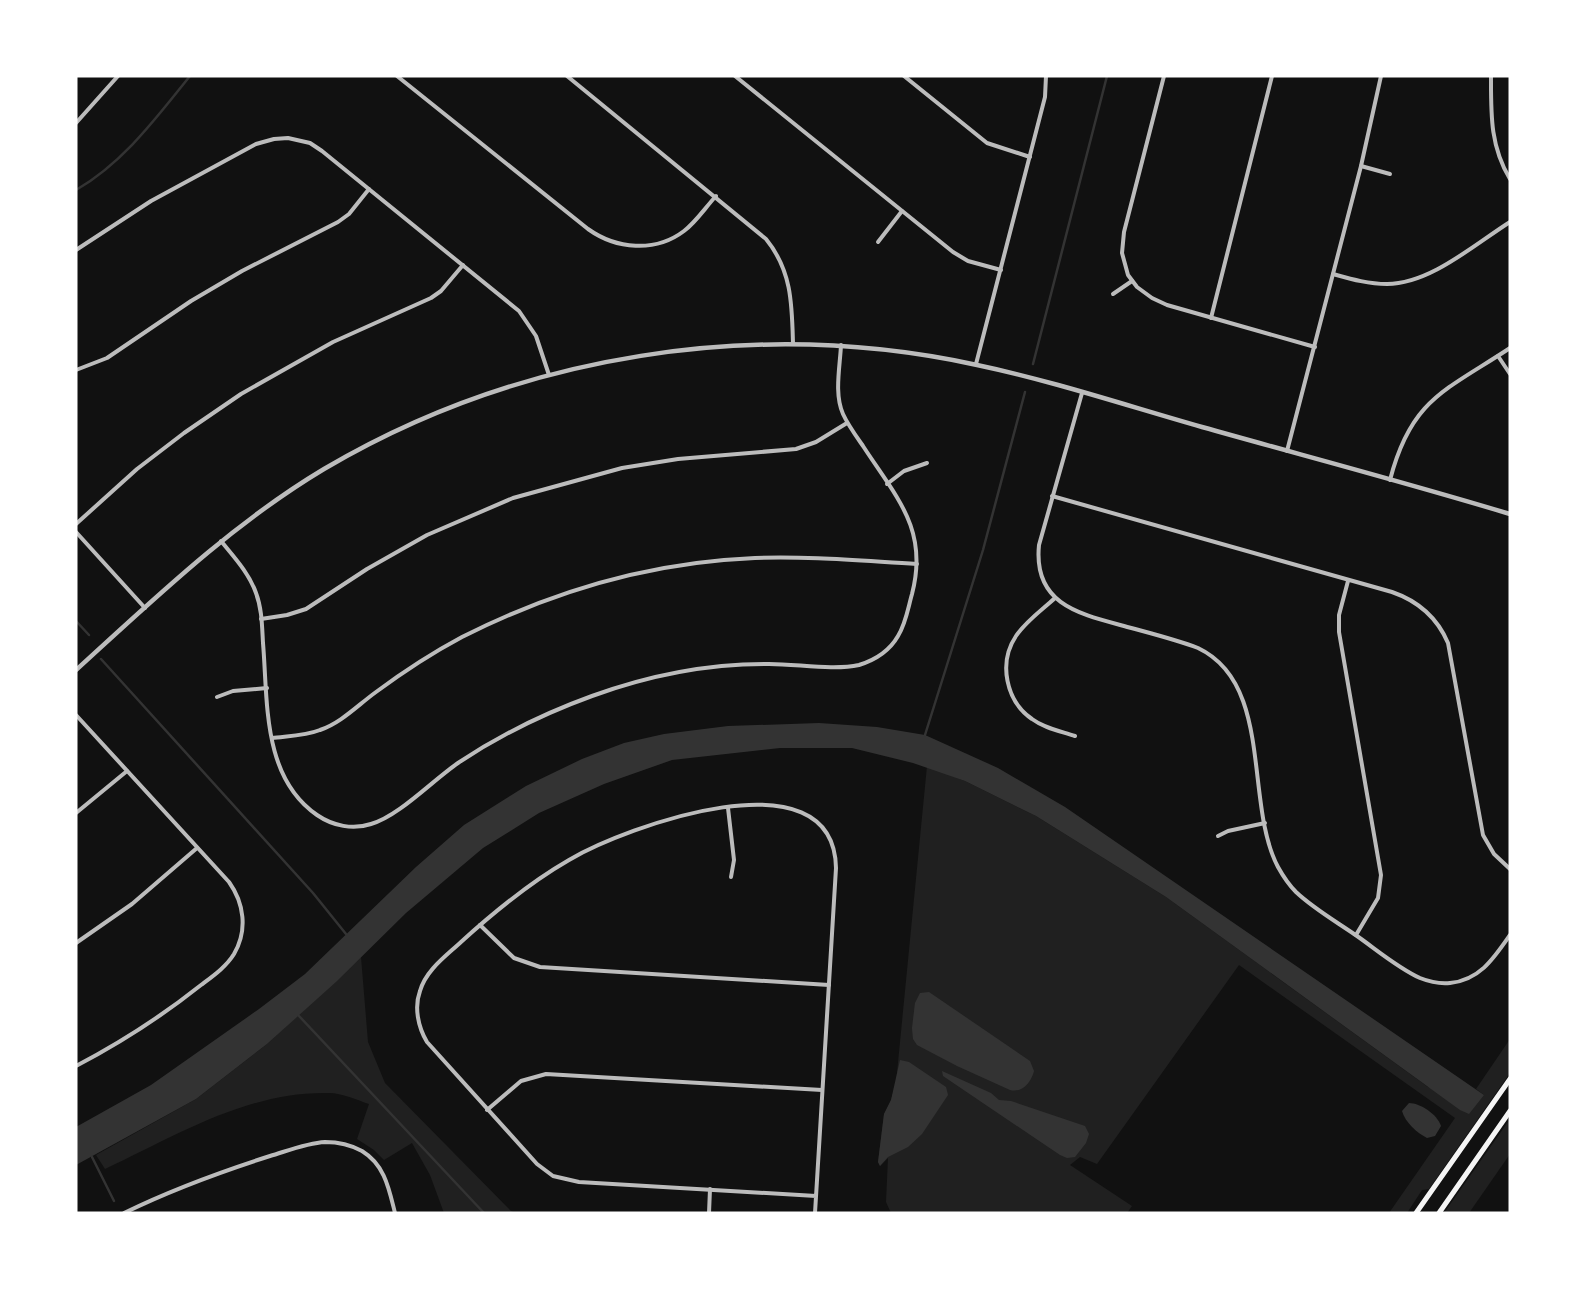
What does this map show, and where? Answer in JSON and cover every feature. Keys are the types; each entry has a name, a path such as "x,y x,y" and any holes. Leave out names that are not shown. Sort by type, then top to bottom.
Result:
{"main road":[{"path":"1416,1213 1510,1079"},
{"path":"1439,1213 1510,1112"}],"street":[{"path":"76,124 118,76"},
{"path":"397,76 588,229 608,241 640,246 667,240 685,230 716,196"},
{"path":"567,76 761,234 780,261 791,294 793,344"},
{"path":"735,76 958,256 1001,270"},
{"path":"904,76 987,143 1030,157"},
{"path":"976,364 1045,97 1046,76"},
{"path":"1164,76 1123,239 1123,260 1132,282 1143,292 1160,302 1315,347"},
{"path":"1210,318 1272,76"},
{"path":"1287,451 1361,166 1381,76"},
{"path":"1491,76 1493,136 1500,161 1510,179"},
{"path":"76,250 150,201 244,150 267,140 288,138 310,144 514,306 528,321 536,336 549,375"},
{"path":"1361,166 1390,174"},
{"path":"76,370 107,358 191,301 242,271 338,222 348,214 369,189"},
{"path":"878,242 902,211"},
{"path":"1333,274 1374,284 1406,282 1433,271 1510,222"},
{"path":"76,524 137,470 211,413 306,356 431,298 446,285 463,265"},
{"path":"1113,294 1132,282"},
{"path":"76,670 221,541 285,494 359,449 437,412 492,392 549,375 641,355 708,347 793,344 842,346 976,364 1510,514"},
{"path":"221,541 250,580 258,598 262,619 272,738 279,768 287,782 308,808 328,822 341,826 370,825 393,813 432,781 497,739 552,711 607,690 661,676 720,667 765,664 848,666 871,660 889,648 899,634 915,583 917,564 916,540 911,525 887,484 847,423 839,401 842,346"},
{"path":"1390,480 1401,444 1422,410 1445,390 1510,348"},
{"path":"1498,356 1510,374"},
{"path":"1082,393 1039,545 1039,560 1044,581 1055,598 1080,614 1198,648 1213,656 1228,670 1240,690 1245,708 1271,852 1288,883 1303,898 1414,975 1442,983 1460,981 1480,972 1510,935"},
{"path":"262,619 287,615 306,609 397,552 459,521 513,498 622,468 678,459 796,449 816,442 847,423"},
{"path":"887,484 904,471 927,463"},
{"path":"1052,496 1408,598 1426,610 1442,630 1451,655 1483,835 1494,854 1510,869"},
{"path":"76,532 145,608"},
{"path":"272,738 326,728 409,669 459,639 516,612 599,583 661,569 747,558 822,559 917,564"},
{"path":"1348,581 1339,615 1339,632 1381,875 1378,898 1356,935"},
{"path":"1055,598 1016,637 1007,660 1007,678 1013,698 1025,714 1044,726 1075,736"},
{"path":"217,697 233,691 267,688"},
{"path":"76,715 229,882 240,902 243,924 234,955 222,968 164,1012 76,1066"},
{"path":"76,813 127,771"},
{"path":"815,1213 836,868 835,856 829,838 818,822 798,809 769,805 728,808 661,822 590,849 531,884 480,925 427,976 420,991 417,1008 420,1027 430,1046 531,1159 545,1171 558,1178 579,1182 816,1196"},
{"path":"728,808 734,860 731,877"},
{"path":"1218,836 1228,831 1266,823"},
{"path":"76,943 132,904 197,848"},
{"path":"480,925 509,954 520,961 540,967 829,985"},
{"path":"487,1110 516,1084 531,1076 546,1074 822,1090"},
{"path":"124,1213 162,1195 233,1168 294,1149 327,1142 354,1147 376,1163 386,1179 395,1213"},
{"path":"709,1213 710,1190"}],"shaded area":[{"path":"819,723 877,727 925,735 998,768 1065,807 1484,1095 1469,1114 1460,1110 1166,897 1036,816 965,781 913,763 852,748 780,748 672,760 604,784 539,813 483,848 406,913 337,981 267,1044 196,1099 76,1165 76,1127 151,1085 259,1009 305,974 416,867 464,825 526,786 582,759 624,743 664,734 728,726"},
{"path":"927,766 965,781 1036,816 1166,897 1428,1087 1484,1095 1476,1089 1510,1039 1510,1073 1429,1189 1422,1190 1407,1213 1389,1213 1455,1118 1239,965 1097,1164 1080,1157 1070,1165 1132,1206 1127,1213 891,1213 886,1202 888,1158 880,1166 878,1162 884,1114 896,1083"},
{"path":"361,957 368,1042 385,1083 515,1213 444,1213 430,1175 412,1143 384,1160 374,1150 357,1139 369,1104 334,1093 299,1094 269,1099 241,1107 185,1130 105,1169 96,1155 196,1099 267,1044"},
{"path":"929,992 1030,1061 1034,1071 1026,1086 1019,1090 1010,1090 917,1045 913,1039 912,1028 915,1003 920,993"},
{"path":"900,1060 909,1062 946,1087 948,1095 922,1134 908,1147 888,1157 880,1166 878,1162 884,1114 891,1100"},
{"path":"942,1071 991,1093 999,1100 1011,1101 1085,1126 1089,1134 1086,1143 1075,1157 1067,1158 1060,1155 943,1076"},
{"path":"1409,1103 1423,1107 1436,1117 1441,1126 1435,1136 1427,1138 1415,1130 1409,1123 1402,1111"},
{"path":"1510,1119 1510,1154 1469,1213 1444,1213"}],"waterway":[{"path":"76,190 93,179 124,153 152,123 190,76"},
{"path":"1033,364 1107,76"},
{"path":"925,735 983,550 1025,392"},
{"path":"76,621 89,635"},
{"path":"101,659 313,893 346,934"},
{"path":"299,1016 484,1213"},
{"path":"92,1157 114,1201"}]}
